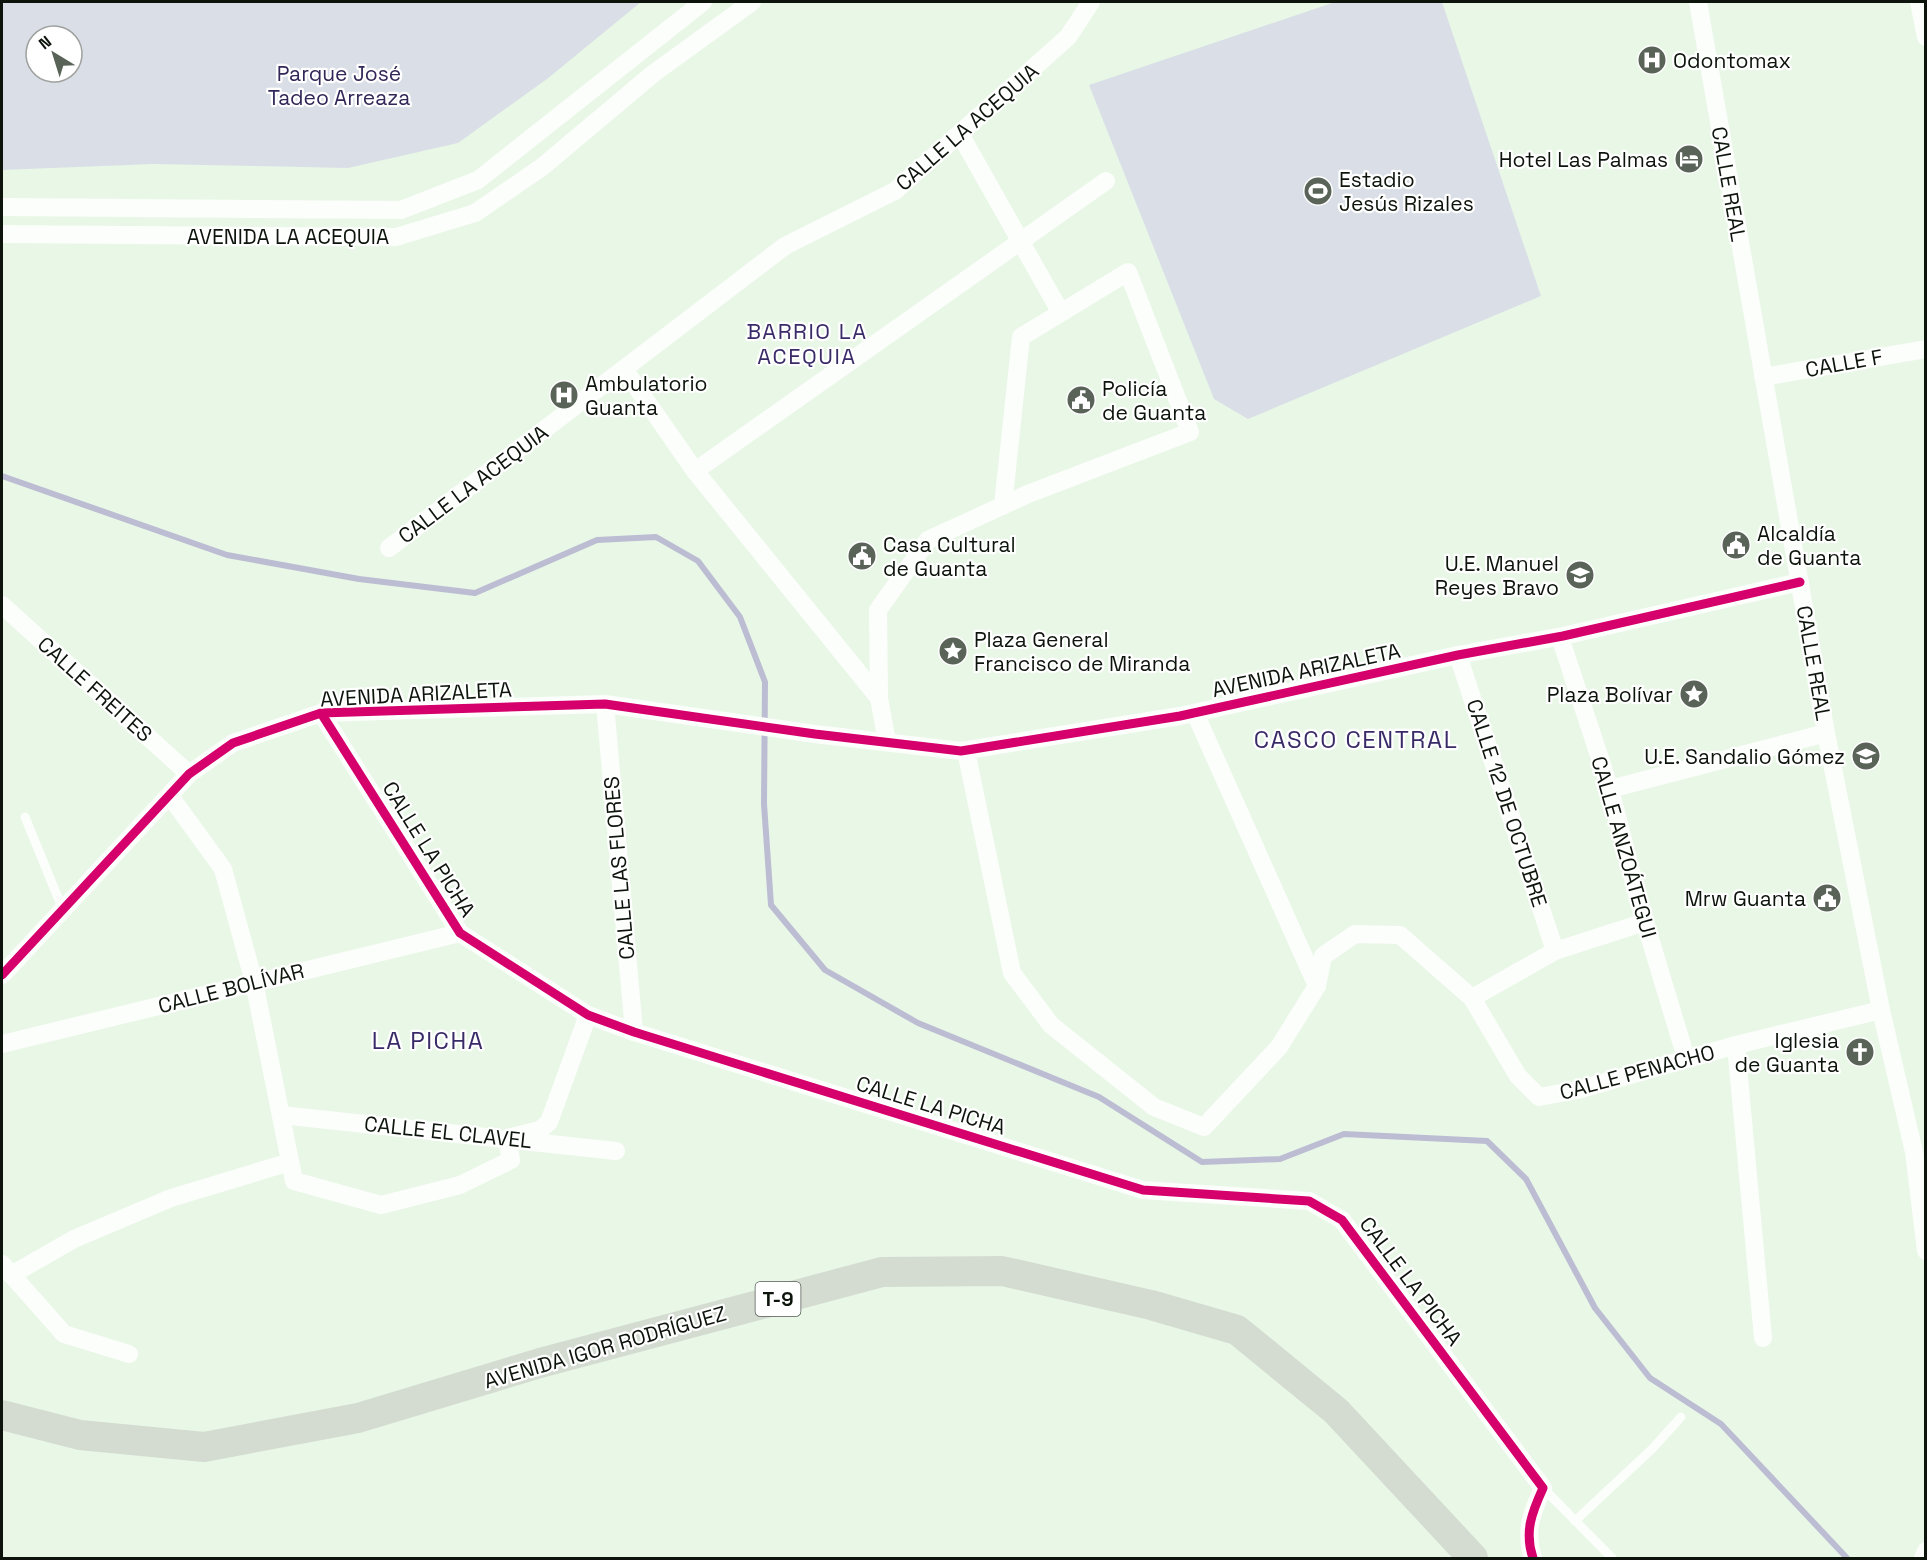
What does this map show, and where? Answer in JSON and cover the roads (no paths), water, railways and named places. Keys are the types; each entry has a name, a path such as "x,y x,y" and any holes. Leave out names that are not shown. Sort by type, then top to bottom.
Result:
{"highway":[{"name":"AVENIDA IGOR RODRÍGUEZ","path":"2,1415 80,1435 204,1447 358,1418 540,1363 882,1272 1002,1271 1151,1305 1237,1330 1336,1411 1473,1558"}],"street":[{"name":"AVENIDA LA ACEQUIA","path":"2,207 401,210 478,180 703,2"},
{"name":"AVENIDA LA ACEQUIA","path":"2,234 396,237 475,213 542,167 654,73 752,2"},
{"name":"CALLE LA ACEQUIA","path":"389,548 785,246 896,191 1068,37 1091,2"},
{"name":"CALLE REAL","path":"1698,2 1826,733 1881,1010 1914,1152 1926,1251"},
{"path":"1919,2 1926,38"},
{"path":"960,134 1061,313"},
{"path":"695,471 1106,181"},
{"path":"887,742 879,698 878,610 928,540 1003,506 1190,432 1128,272 1021,337 1003,506"},
{"name":"CALLE F","path":"1763,377 1926,349"},
{"path":"624,369 695,471 879,698"},
{"name":"AVENIDA ARIZALETA","path":"2,974 189,774 233,743 321,713 605,704 815,734 966,751 1195,713 1458,655 1560,637 1800,582"},
{"name":"CALLE FREITES","path":"2,604 189,774"},
{"name":"CALLE ANZOÁTEGUI","path":"1560,637 1610,789 1645,922 1686,1058"},
{"name":"CALLE 12 DE OCTUBRE","path":"1458,655 1555,951"},
{"name":"CALLE LAS FLORES","path":"605,704 634,1032"},
{"name":"CALLE LA PICHA","path":"321,713 460,933 588,1015 634,1032 1143,1190 1309,1201 1342,1220 1543,1488"},
{"path":"966,751 1012,973 1051,1024 1154,1107 1204,1127 1279,1047 1317,986 1195,713"},
{"path":"1610,789 1826,733"},
{"path":"170,796 223,869 254,982 294,1181 381,1205 460,1185 511,1160 507,1138 540,1130 549,1122 588,1015"},
{"path":"1472,998 1555,951 1645,922"},
{"name":"CALLE BOLÍVAR","path":"2,1044 460,933"},
{"name":"CALLE PENACHO","path":"1317,986 1323,956 1356,934 1400,935 1472,998 1518,1076 1539,1097 1577,1090 1686,1058 1881,1010"},
{"path":"1736,1045 1763,1338"},
{"name":"CALLE EL CLAVEL","path":"281,1115 616,1151"},
{"path":"129,1353 64,1334 6,1270 171,1198 290,1162"},
{"path":"1533,1558 1528,1543 1530,1519 1543,1488"}],"lane":[{"path":"25,817 63,910"},
{"path":"1575,1521 1652,1449 1681,1417"},
{"name":"CALLE LA PICHA","path":"1543,1488 1612,1558"}],"waterway":[{"path":"2,476 227,555 359,579 475,593 597,540 656,537 698,561 740,617 765,682 764,804 771,905 825,970 918,1023 1099,1097 1202,1162 1280,1159 1344,1134 1487,1141 1526,1179 1595,1308 1650,1378 1721,1424 1847,1558"}],"place":[{"name":"Odontomax","path":"1652,60"},
{"name":"Hotel Las Palmas","path":"1689,159"},
{"name":"Estadio Jesús Rizales","path":"1318,191"},
{"name":"Ambulatorio Guanta","path":"564,395"},
{"name":"Policía de Guanta","path":"1081,400"},
{"name":"Alcaldía de Guanta","path":"1736,545"},
{"name":"Casa Cultural de Guanta","path":"862,556"},
{"name":"U.E. Manuel Reyes Bravo","path":"1580,575"},
{"name":"Plaza General Francisco de Miranda","path":"953,651"},
{"name":"Plaza Bolívar","path":"1694,694"},
{"name":"U.E. Sandalio Gómez","path":"1866,756"},
{"name":"Mrw Guanta","path":"1827,898"},
{"name":"Iglesia de Guanta","path":"1860,1052"}],"district":[{"name":"BARRIO LA ACEQUIA","path":"807,344"},
{"name":"CASCO CENTRAL","path":"1356,739"},
{"name":"LA PICHA","path":"428,1040"}],"park label":[{"name":"Parque José Tadeo Arreaza","path":"339,85"}]}
